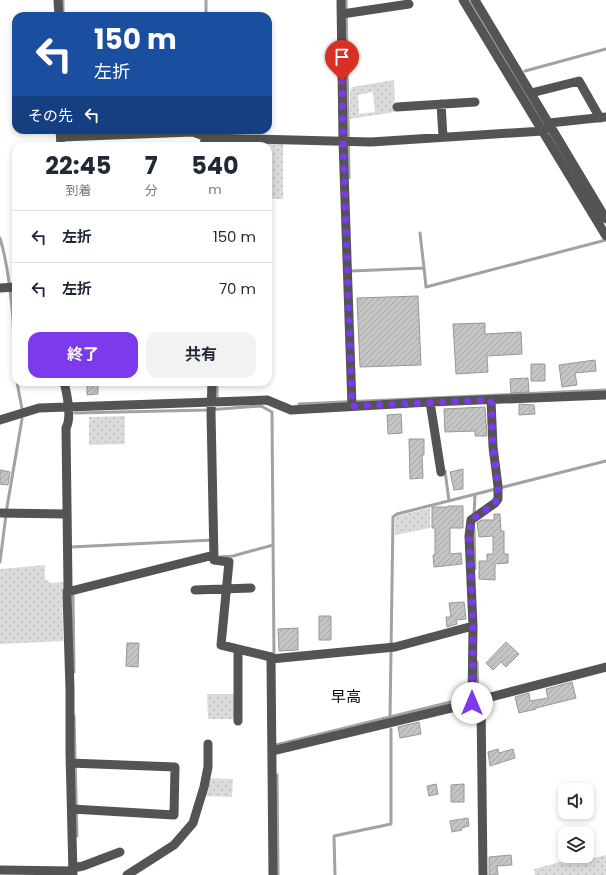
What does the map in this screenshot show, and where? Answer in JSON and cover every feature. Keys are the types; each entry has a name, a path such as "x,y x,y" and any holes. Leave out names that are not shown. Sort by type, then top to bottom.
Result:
{"street":[{"path":"58,0 59,12"},
{"path":"341,0 352,403"},
{"path":"464,0 546,129 606,219"},
{"path":"475,0 531,93 546,129 606,236"},
{"path":"342,14 409,4"},
{"path":"206,138 372,142 546,129 603,117 579,81 531,93"},
{"path":"398,107 475,102"},
{"path":"441,104 443,136"},
{"path":"62,137 141,134"},
{"path":"66,386 68,406 68,424 66,428 67,592 73,871"},
{"path":"212,386 214,560 229,562 221,645 274,659 392,647 473,626"},
{"path":"0,420 39,408 68,406 211,407 267,400 291,410 352,403 430,402 606,395"},
{"path":"483,875 469,536 471,520 495,503 498,498 493,447 491,400"},
{"path":"430,402 441,472"},
{"path":"4,513 67,514"},
{"path":"67,592 214,555"},
{"path":"194,590 251,588"},
{"path":"238,649 238,721"},
{"path":"273,875 275,750 274,659"},
{"path":"275,750 477,702 483,699 606,667"},
{"path":"127,875 174,845 193,824 206,774 208,744"},
{"path":"70,763 175,767 174,815 72,809"},
{"path":"0,870 73,871 120,852"}],"shaded area":[{"path":"394,80 395,112 350,119 350,92 352,87","holes":["373,92 375,112 359,114 358,95"]},
{"path":"272,143 283,143 283,199 272,199"},
{"path":"125,416 125,444 89,445 89,417"},
{"path":"430,508 430,528 395,535 395,519 397,516"},
{"path":"45,565 45,579 51,583 65,582 62,593 63,641 0,644 0,569"},
{"path":"207,694 236,694 237,719 208,719"},
{"path":"206,778 233,779 232,797 204,796"},
{"path":"606,855 606,875 535,875 534,869 558,863 594,863 594,858"}],"building":[{"path":"418,296 421,365 360,367 357,298"},
{"path":"485,323 485,334 521,332 522,354 487,356 488,372 456,374 453,324"},
{"path":"595,360 596,371 575,373 577,385 562,387 559,365"},
{"path":"531,364 545,364 545,381 531,381"},
{"path":"528,378 529,392 511,393 510,379"},
{"path":"87,386 98,386 98,394 87,395"},
{"path":"519,404 534,405 535,414 519,415"},
{"path":"485,407 487,436 475,436 475,431 445,432 444,409"},
{"path":"401,414 402,433 388,434 387,415"},
{"path":"409,439 424,439 424,455 422,455 423,478 410,479"},
{"path":"463,469 463,489 454,490 450,472"},
{"path":"0,470 10,472 8,485 0,484"},
{"path":"463,506 463,528 450,528 450,554 461,553 462,564 434,567 433,555 435,555 435,528 432,528 432,507"},
{"path":"494,514 500,514 501,531 504,531 504,554 508,554 508,563 495,564 495,580 479,579 479,561 487,561 487,554 493,554 493,536 479,537 477,523 481,520 494,520"},
{"path":"464,602 466,619 456,620 457,624 447,627 446,617 451,617 449,603"},
{"path":"319,616 331,616 331,640 319,640"},
{"path":"298,628 298,650 279,651 278,629"},
{"path":"506,642 519,654 506,667 501,662 493,670 486,663"},
{"path":"127,643 139,643 138,667 126,666"},
{"path":"572,682 576,698 519,713 515,697 529,693 530,701 548,698 546,689"},
{"path":"419,722 421,734 400,738 398,727"},
{"path":"498,749 499,753 513,749 515,758 490,766 488,752"},
{"path":"436,784 438,794 429,796 427,786"},
{"path":"464,784 464,802 451,802 451,785"},
{"path":"468,818 469,826 461,828 462,830 452,832 450,821"},
{"path":"511,855 512,865 497,866 498,875 489,875 489,857"}],"waterway":[{"path":"63,0 63,12"},
{"path":"206,0 206,12"},
{"path":"346,0 349,178"},
{"path":"469,0 577,178"},
{"path":"525,71 606,49"},
{"path":"420,233 424,268"},
{"path":"0,238 7,269 12,310"},
{"path":"351,271 424,268 426,287 606,240"},
{"path":"18,386 22,409"},
{"path":"217,386 217,397"},
{"path":"299,404 606,390"},
{"path":"75,413 207,410 261,406 272,412 274,657"},
{"path":"0,562 7,507 22,419"},
{"path":"390,718 393,517 397,514 606,461"},
{"path":"445,471 449,501"},
{"path":"474,515 475,495"},
{"path":"474,528 475,569"},
{"path":"71,547 213,540"},
{"path":"220,557 233,556 273,545"},
{"path":"73,596 74,672"},
{"path":"477,662 478,699"},
{"path":"276,745 467,698"},
{"path":"74,716 77,836"},
{"path":"335,875 334,836 391,824 391,729"},
{"path":"277,775 278,875"}],"district":[{"name":"早高","path":"346,696"}],"route":[{"path":"342,81 352,406 491,400 493,447 499,493 495,503 471,520 469,536 473,626 472,703"}]}
